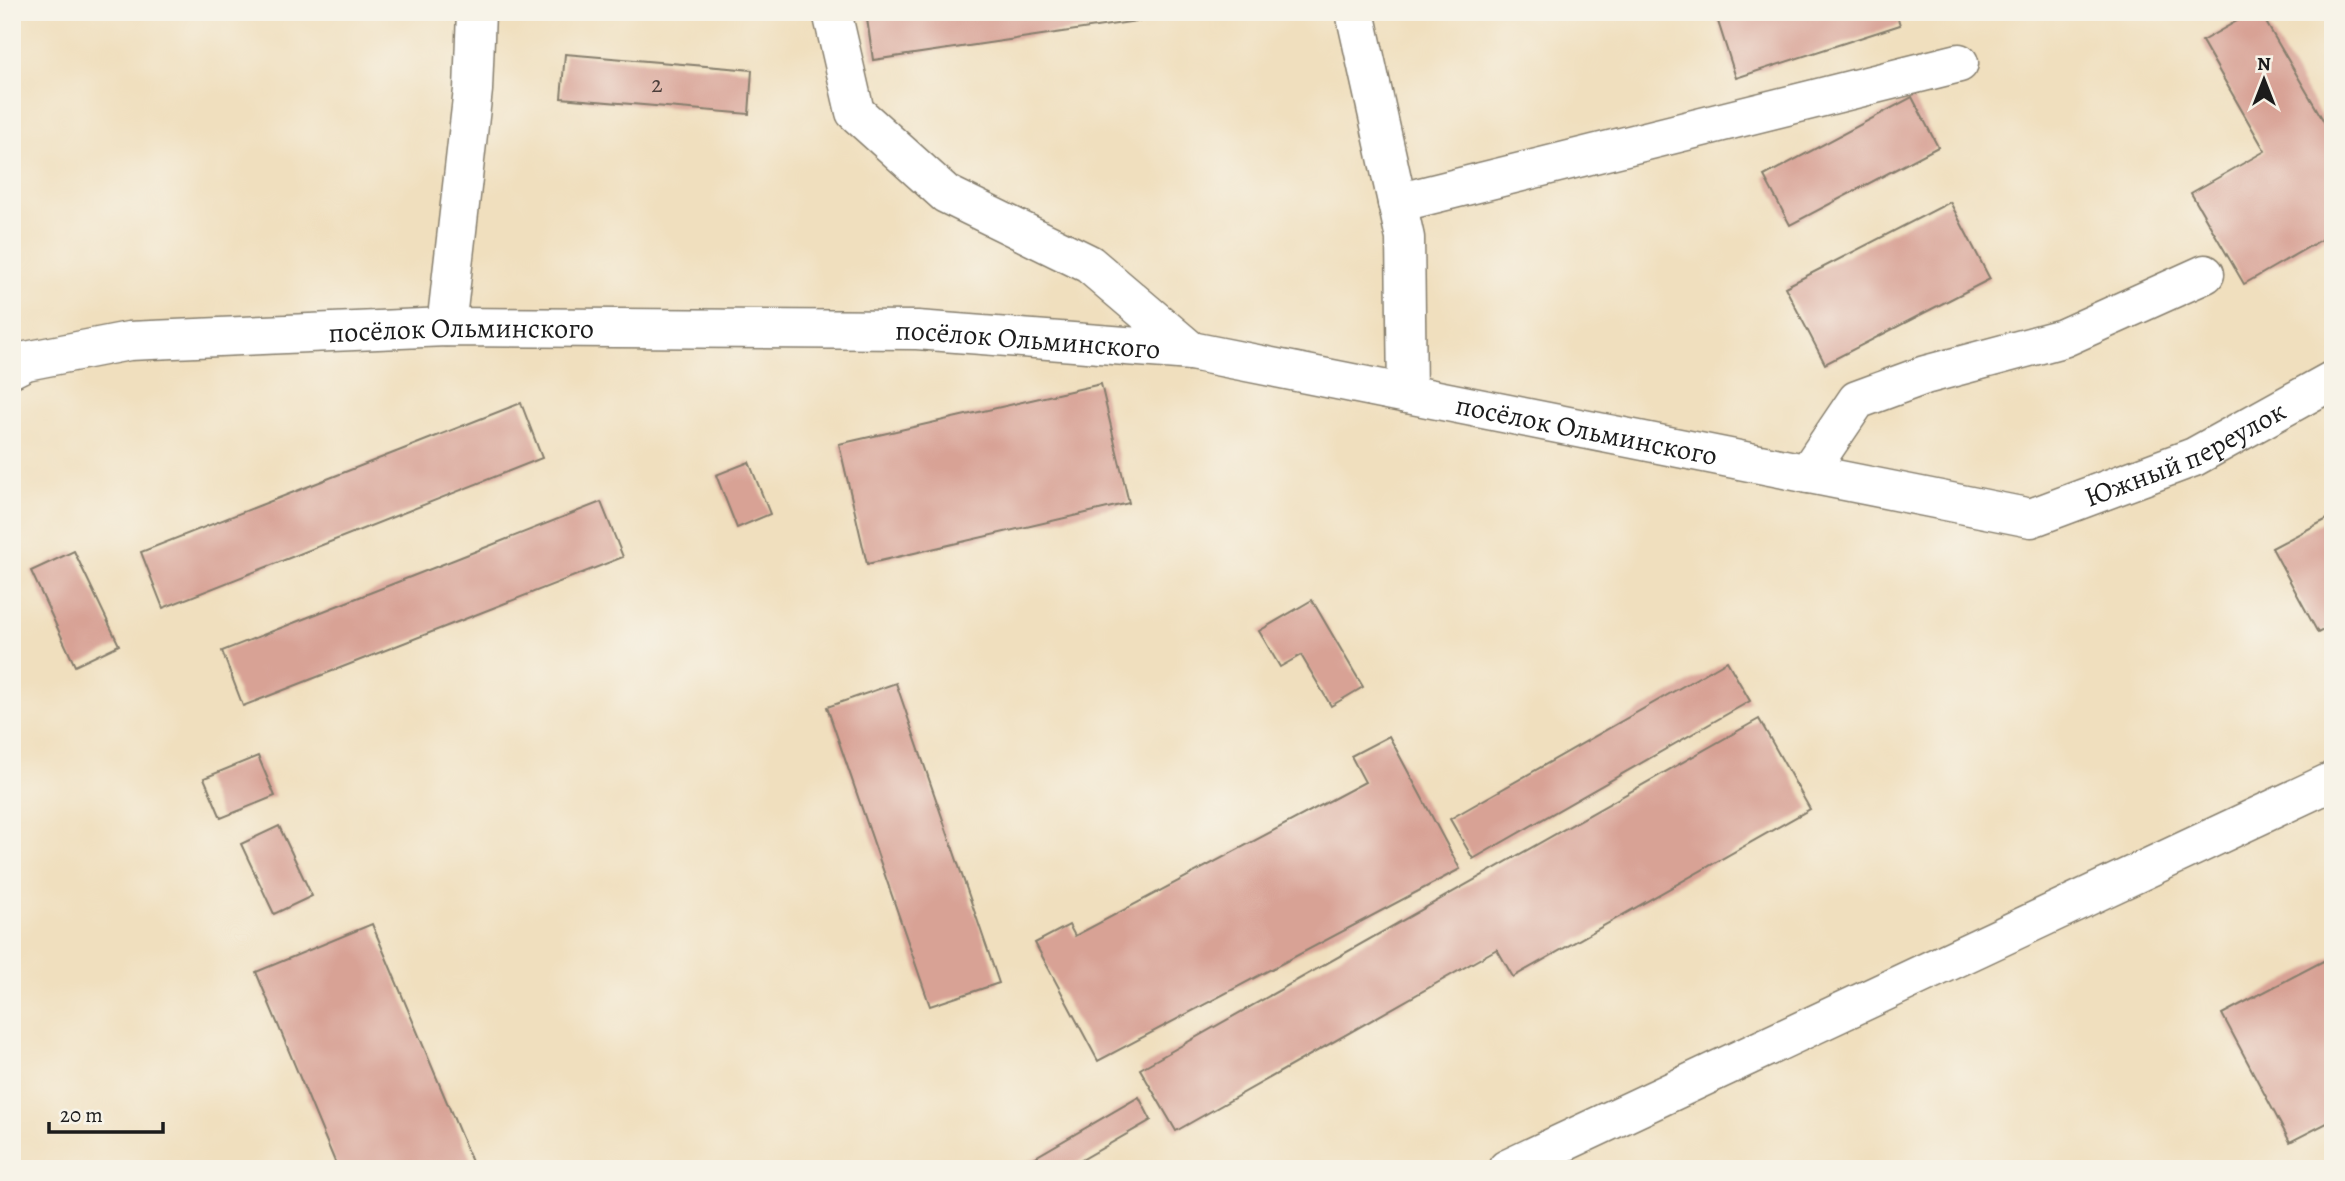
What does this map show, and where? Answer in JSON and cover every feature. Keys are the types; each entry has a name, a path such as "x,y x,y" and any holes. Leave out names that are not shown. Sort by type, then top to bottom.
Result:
{"street":[{"path":"446,327 473,90 475,12"},
{"path":"832,12 855,112 946,194 1089,264 1191,351"},
{"path":"1355,12 1405,239 1407,394"},
{"path":"1397,203 1959,63"},
{"path":"1807,474 1857,400 1925,375 2063,338 2204,274"},
{"name":"посёлок Ольминского","path":"12,368 26,361 129,341 446,327 917,330 1191,351 2031,518"},
{"name":"Южный переулок","path":"2031,518 2194,457 2333,380"},
{"path":"1507,1169 2333,781"}],"building":[{"path":"866,12 1185,12 1185,14 873,60"},
{"path":"1715,12 1896,12 1900,25 1736,78"},
{"path":"2253,12 2260,12 2333,137 2333,233 2244,284 2191,193 2265,151 2202,41"},
{"path":"565,54 752,70 749,114 561,98"},
{"path":"1912,97 1938,147 1790,225 1764,176"},
{"path":"1950,202 1990,279 1825,364 1785,287"},
{"path":"1101,384 1129,503 867,564 839,444"},
{"path":"521,403 542,458 163,608 141,552"},
{"path":"749,462 770,514 737,528 716,475"},
{"path":"601,502 623,557 243,706 222,651"},
{"path":"2333,516 2333,625 2318,633 2272,548"},
{"path":"74,551 119,645 75,666 31,571"},
{"path":"1312,600 1363,687 1331,706 1301,655 1280,667 1259,631"},
{"path":"1727,661 1750,701 1473,859 1450,819"},
{"path":"896,683 999,983 930,1006 827,707"},
{"path":"1759,719 1810,809 1513,977 1497,949 1176,1131 1140,1069"},
{"path":"1389,736 1460,869 1098,1061 1035,943 1069,925 1075,936 1365,782 1351,756"},
{"path":"258,756 275,796 221,818 204,778"},
{"path":"279,826 312,896 274,914 241,844"},
{"path":"372,924 475,1169 338,1169 256,972"},
{"path":"2333,956 2333,1120 2290,1142 2222,1014"},
{"path":"1139,1097 1151,1120 1066,1169 1015,1169"}]}
